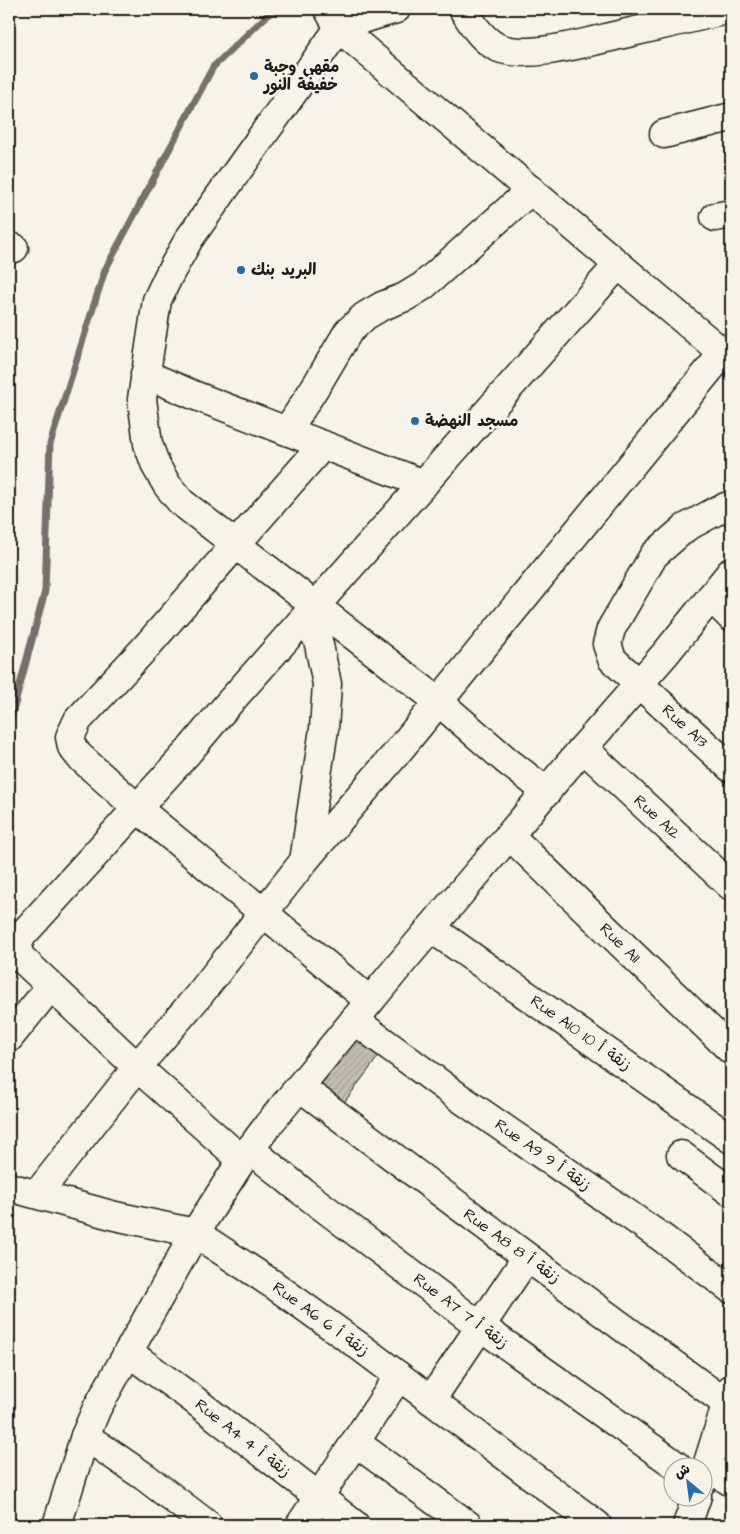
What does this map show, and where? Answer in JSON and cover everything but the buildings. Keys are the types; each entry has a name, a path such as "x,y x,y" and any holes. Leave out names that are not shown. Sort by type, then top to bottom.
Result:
{"street":[{"path":"333,18 365,18 396,9"},
{"path":"463,9 476,29 486,38 498,47 515,51 548,50 731,9"},
{"path":"38,1194 137,1067 199,995 304,861 395,755 542,576 727,357 333,18"},
{"path":"333,18 189,239 157,300 142,399 144,421 156,466 167,485 182,502 236,543 311,612 438,701 507,761 547,792"},
{"path":"664,134 731,117"},
{"path":"287,431 319,382 348,332 365,316 382,306 405,297 423,286 531,190"},
{"name":"Rue A7 زنقة أ 7","path":"618,265 23,934 19,940 18,947 19,956 137,1067 246,1154 318,1204 480,1326 663,1456"},
{"path":"145,374 196,396 424,484"},
{"name":"Rue A9 زنقة أ 9","path":"323,445 146,647 78,720 72,729 70,737 72,747 79,756 137,808 263,912 362,1010 457,1096 653,1232 731,1289"},
{"name":"Rue A13","path":"731,505 685,528 654,555 611,629 607,644 612,659 731,768"},
{"path":"57,1525 85,1436 97,1408 195,1233 246,1154 362,1010 583,748 639,685 731,572"},
{"path":"711,597 731,617"},
{"path":"304,861 324,729 327,684 311,612"},
{"name":"Rue A12","path":"583,748 731,886"},
{"name":"Rue A11","path":"510,836 731,1050"},
{"name":"Rue A10 زنقة أ 10","path":"431,928 731,1139"},
{"path":"9,1038 50,987"},
{"name":"Rue A8 زنقة أ 8","path":"300,1086 527,1257 729,1396"},
{"path":"681,1155 731,1192"},
{"name":"Rue A6 زنقة أ 6","path":"9,1186 115,1216 195,1233 274,1285 399,1376 597,1525"},
{"path":"431,1400 527,1257"},
{"name":"Rue A4 زنقة أ 4","path":"128,1352 193,1399 355,1525"},
{"path":"300,1525 399,1376"},
{"path":"711,1456 729,1396"},
{"path":"85,1436 145,1477 208,1525"},
{"path":"355,1442 468,1525"},
{"path":"712,1477 731,1482"},
{"path":"687,1525 694,1506"}],"waterway":[{"path":"9,726 45,591 50,444 105,270 213,67 274,9"}],"place":[{"name":"مقهى وجبة خفيفة النور","path":"254,76"},
{"name":"البريد بنك","path":"241,270"},
{"name":"مسجد النهضة","path":"415,421"}]}
